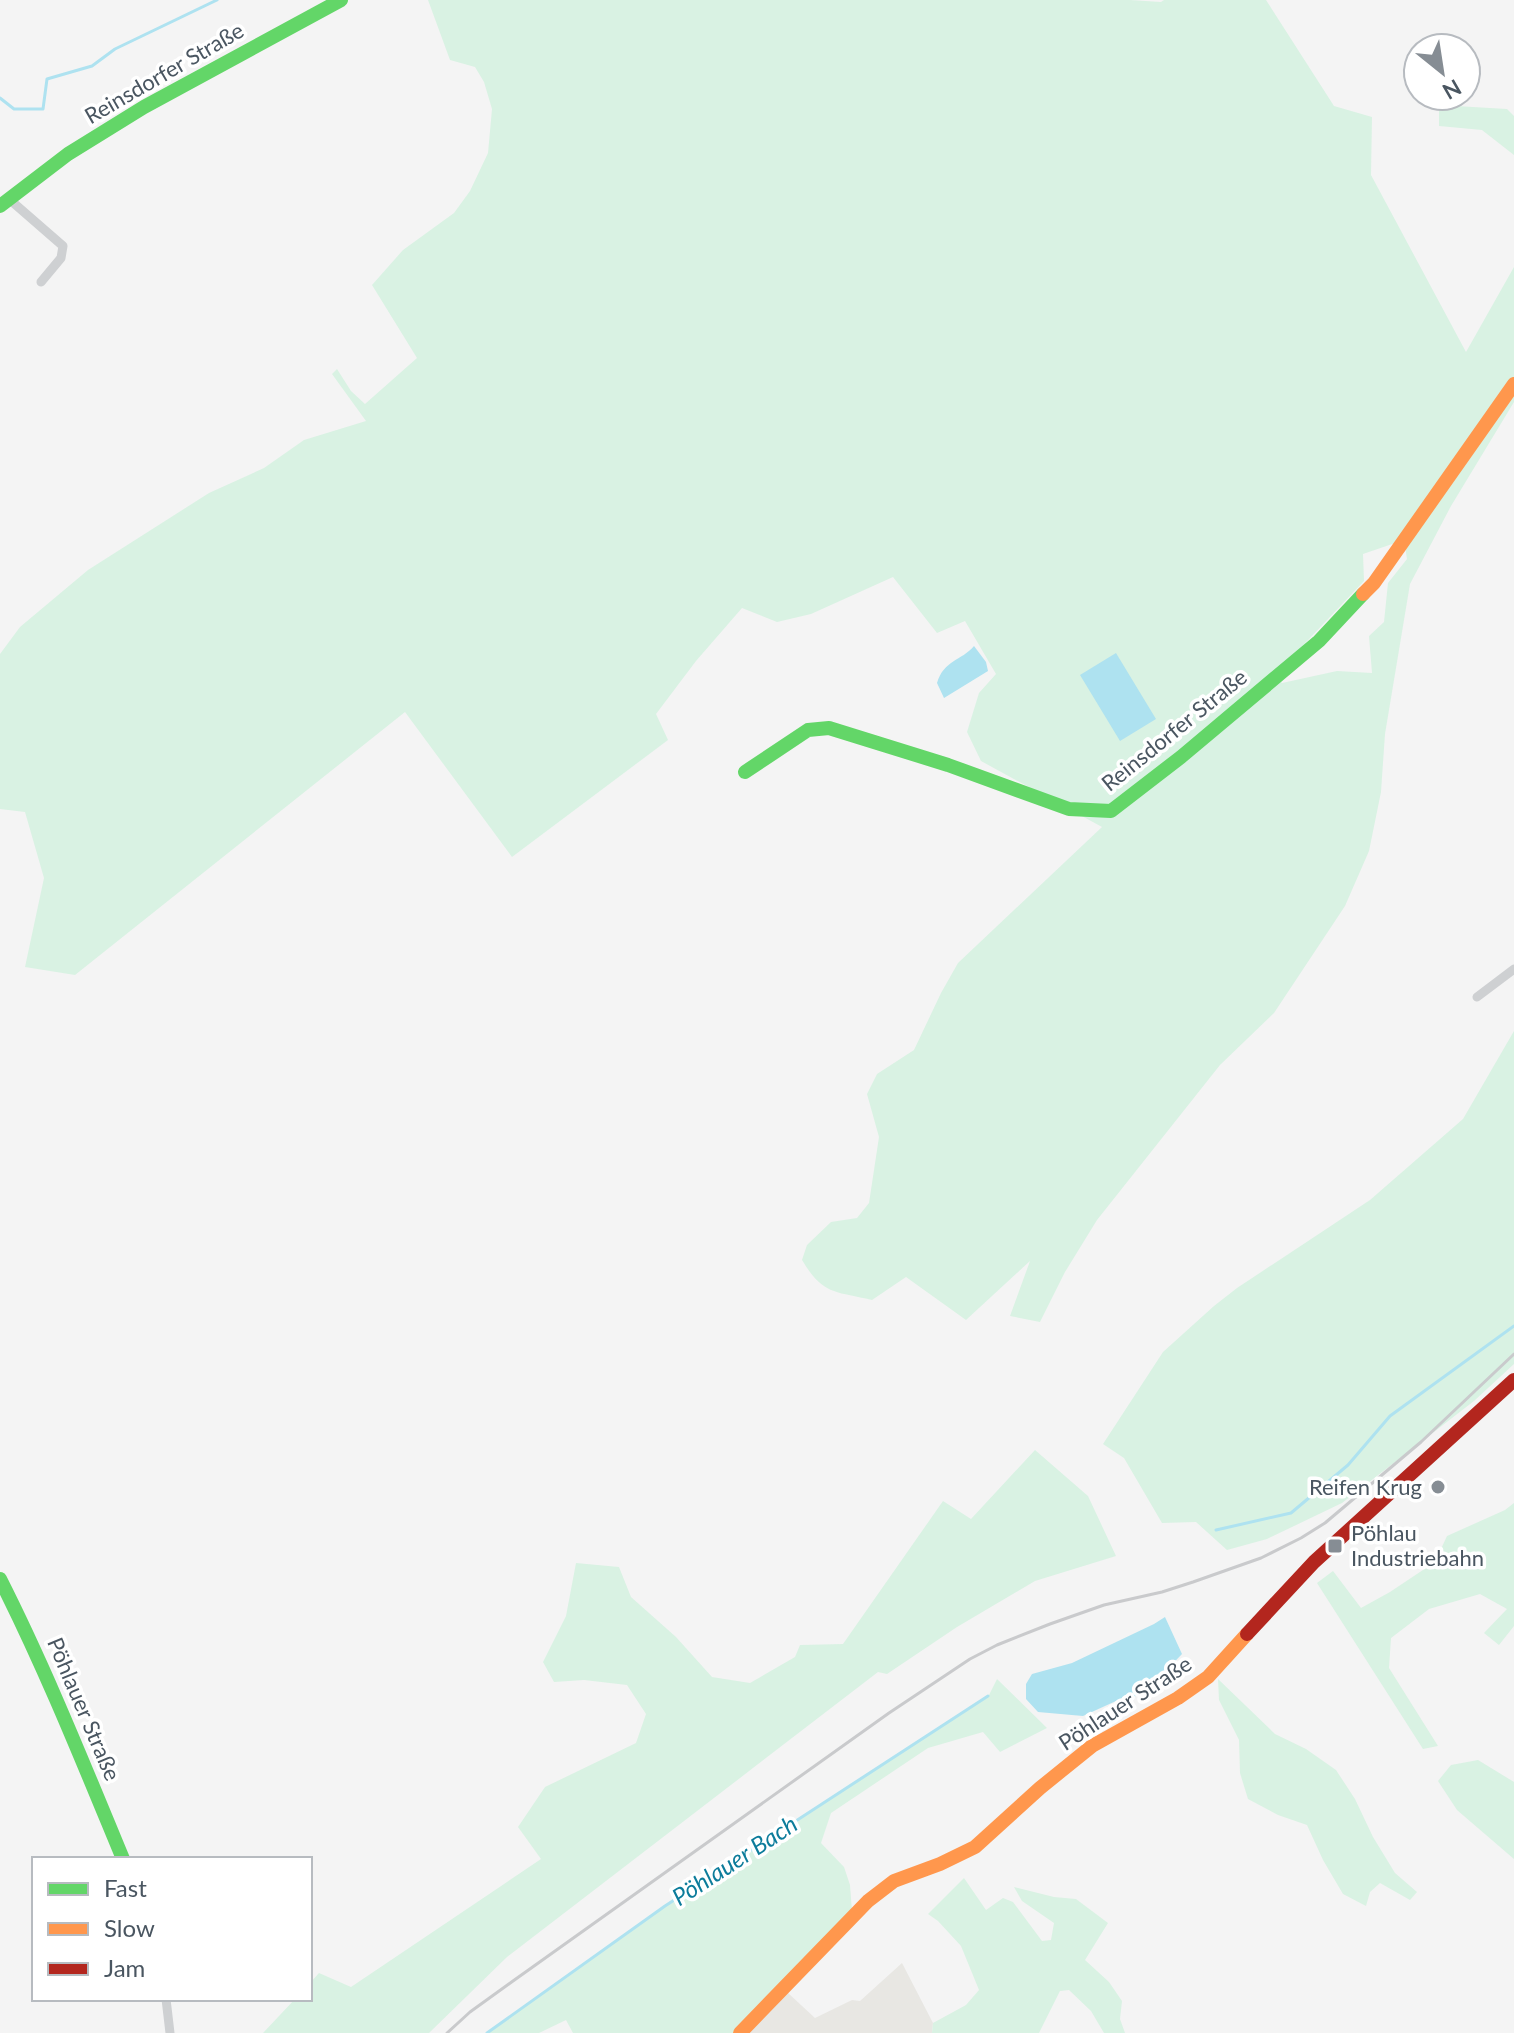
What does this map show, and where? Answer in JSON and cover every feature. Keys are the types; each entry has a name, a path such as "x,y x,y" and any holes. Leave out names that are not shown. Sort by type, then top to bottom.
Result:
{"street":[{"name":"Reinsdorfer Straße","path":"8,200 68,154 144,107 341,0"},
{"path":"8,200 63,246 61,258 41,282"},
{"name":"Reinsdorfer Straße","path":"745,772 808,730 829,728 948,765 1069,809 1111,811 1181,757 1319,641 1374,583 1514,384"},
{"path":"1477,997 1514,969"},
{"name":"Pöhlauer Straße","path":"740,2033 868,1901 894,1881 975,1847 1092,1746 1178,1698 1208,1677 1314,1562 1514,1380"},
{"name":"Pöhlauer Straße","path":"0,1579 69,1727 122,1857"},
{"path":"166,2001 170,2033"}],"shaded area":[{"path":"902,1963 933,2023 932,2033 746,2033 787,1992 815,2018 852,2000 860,2001"}],"green space":[{"path":"428,0 1266,0 1334,106 1372,117 1371,175 1466,352 1514,267 1514,402 1451,506 1410,584 1385,734 1381,792 1369,851 1345,906 1274,1013 1220,1065 1097,1220 1065,1272 1040,1322 1010,1316 1030,1261 966,1320 906,1277 872,1300 823,1286 802,1260 807,1245 831,1222 857,1218 869,1203 879,1137 867,1094 877,1074 914,1050 958,963 1102,827 981,761 967,732 979,693 996,674 965,621 937,633 893,577 811,614 777,622 742,608 656,714 668,740 512,857 405,712 75,975 25,967 44,878 25,812 0,809 0,654 20,627 88,570 209,493 264,468 304,440 366,421 332,374 337,369 351,391 365,404 417,358 372,285 403,250 454,213 470,191 488,153 492,109 484,82 475,67 450,60","holes":["1404,540 1407,559 1388,583 1384,622 1369,636 1372,673 1337,671 1282,683 1275,675 1364,581 1363,554"]},
{"path":"1482,108 1507,109 1514,116 1514,155 1482,130 1439,126 1439,112 1482,112"},
{"path":"1514,1031 1514,1364 1474,1401 1342,1503 1267,1539 1227,1550 1196,1522 1162,1523 1124,1458 1103,1444 1163,1352 1237,1288 1370,1200 1463,1119"},
{"path":"1035,1450 1088,1496 1116,1556 1035,1581 957,1627 887,1674 878,1672 507,1957 429,2033 263,2033 293,2001 312,2001 312,1981 319,1973 351,1987 541,1859 518,1827 545,1787 636,1743 646,1714 627,1685 584,1680 554,1682 543,1662 566,1616 576,1563 619,1567 631,1597 676,1637 712,1677 750,1683 795,1657 800,1645 843,1644 943,1501 971,1519"},
{"path":"1514,1503 1514,1626 1499,1645 1484,1633 1507,1609 1480,1594 1429,1609 1391,1638 1389,1668 1438,1746 1423,1749 1317,1583 1333,1571 1361,1608 1435,1562 1447,1536"},
{"path":"997,1679 1047,1728 1000,1752 983,1732 928,1748 831,1813 821,1843 844,1867 850,1885 852,1911 734,2033 573,2033 566,2020 539,2033 487,2033 665,1906 988,1697"},
{"path":"1218,1679 1275,1734 1306,1749 1336,1770 1395,1873 1417,1892 1410,1900 1380,1883 1370,1892 1366,1906 1343,1894 1307,1825 1278,1815 1248,1799 1240,1773 1239,1740 1219,1700"},
{"path":"1478,1760 1514,1782 1514,1859 1457,1810 1438,1781 1451,1765"},
{"path":"964,1878 986,1910 1003,1898 1013,1902 1042,1941 1051,1940 1054,1923 1022,1901 1014,1887 1076,1899 1108,1923 1085,1960 1109,1982 1122,2001 1120,2019 1125,2033 1104,2033 1091,2011 1069,1990 1060,1991 1039,2033 932,2033 933,2023 966,2005 979,1990 961,1946 928,1914"}],"water":[{"path":"974,646 986,662 988,671 944,698 937,683 940,675 948,665"},
{"path":"1116,653 1156,719 1120,741 1080,675"},
{"path":"1165,1617 1182,1654 1140,1695 1116,1701 1083,1716 1038,1712 1026,1699 1026,1684 1032,1674 1072,1663"}],"waterway":[{"path":"0,98 14,109 43,109 47,79 92,66 115,49 217,0"},
{"name":"Pöhlauer Bach","path":"1216,1530 1291,1513 1348,1465 1390,1416 1514,1326"},
{"name":"Pöhlauer Bach","path":"487,2033 665,1906 988,1696"}],"railway":[{"path":"447,2033 513,1981 889,1713 970,1659 997,1645 1104,1605 1162,1592 1261,1558 1325,1523 1421,1442 1514,1354"}],"traffic: fast":[{"path":"0,206 68,154 144,107 341,0"},
{"path":"745,772 808,730 829,728 948,765 1069,809 1111,811 1181,757 1319,641 1363,594"},
{"path":"0,1579 49,1683 122,1857"}],"traffic: slow":[{"path":"1363,594 1374,583 1514,384"},
{"path":"740,2033 868,1901 894,1881 975,1847 1092,1746 1178,1698 1208,1677 1247,1634"}],"traffic: jam":[{"path":"1247,1634 1314,1562 1514,1380"}],"place":[{"name":"Reifen Krug","path":"1438,1487"},
{"name":"Pöhlau Industriebahn","path":"1335,1546"}]}
